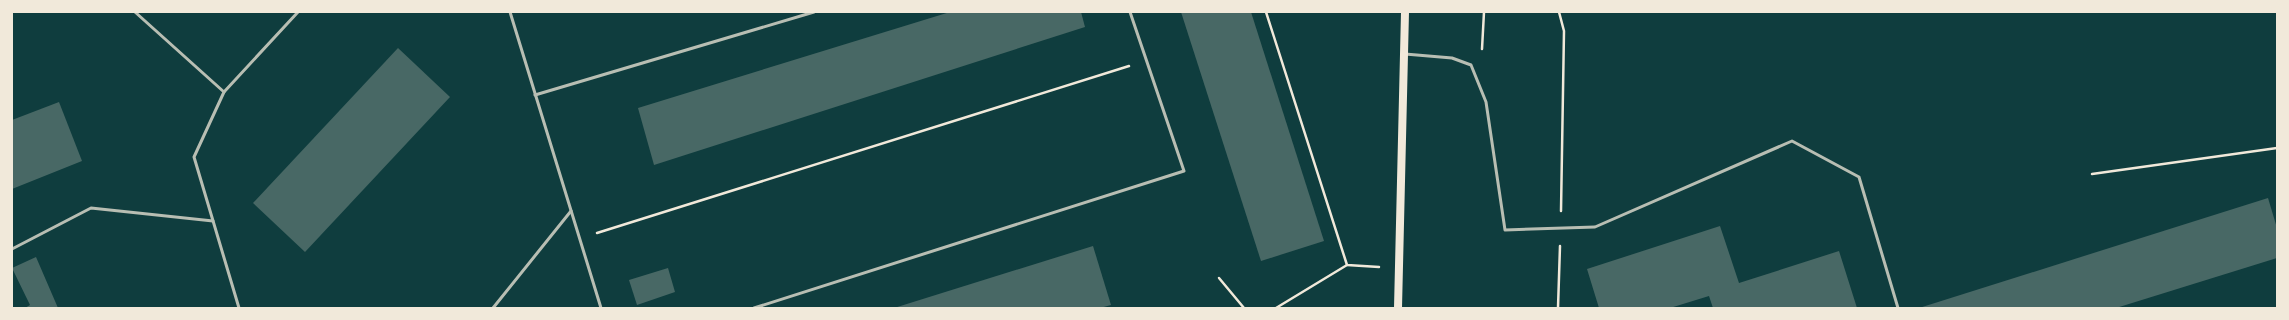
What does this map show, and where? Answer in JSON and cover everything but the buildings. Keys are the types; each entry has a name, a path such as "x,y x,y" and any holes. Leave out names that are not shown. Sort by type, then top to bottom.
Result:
{"main road":[{"path":"1398,308 1405,12"}],"lane":[{"path":"135,12 224,92"},
{"path":"239,308 194,157 224,92 298,12"},
{"path":"510,12 601,308"},
{"path":"535,95 814,12"},
{"path":"754,308 1184,171 1130,12"},
{"path":"1405,54 1452,58 1471,65 1486,102 1505,230 1596,227 1792,141 1859,177 1898,308"},
{"path":"12,249 91,208 213,222"},
{"path":"493,308 571,211"}],"path":[{"path":"1266,12 1347,265"},
{"path":"1482,55 1484,12"},
{"path":"1558,308 1564,31 1559,12"},
{"path":"580,239 1146,60"},
{"path":"2092,174 2277,148"},
{"path":"1276,308 1347,265 1399,268"},
{"path":"1219,278 1244,308"}]}
